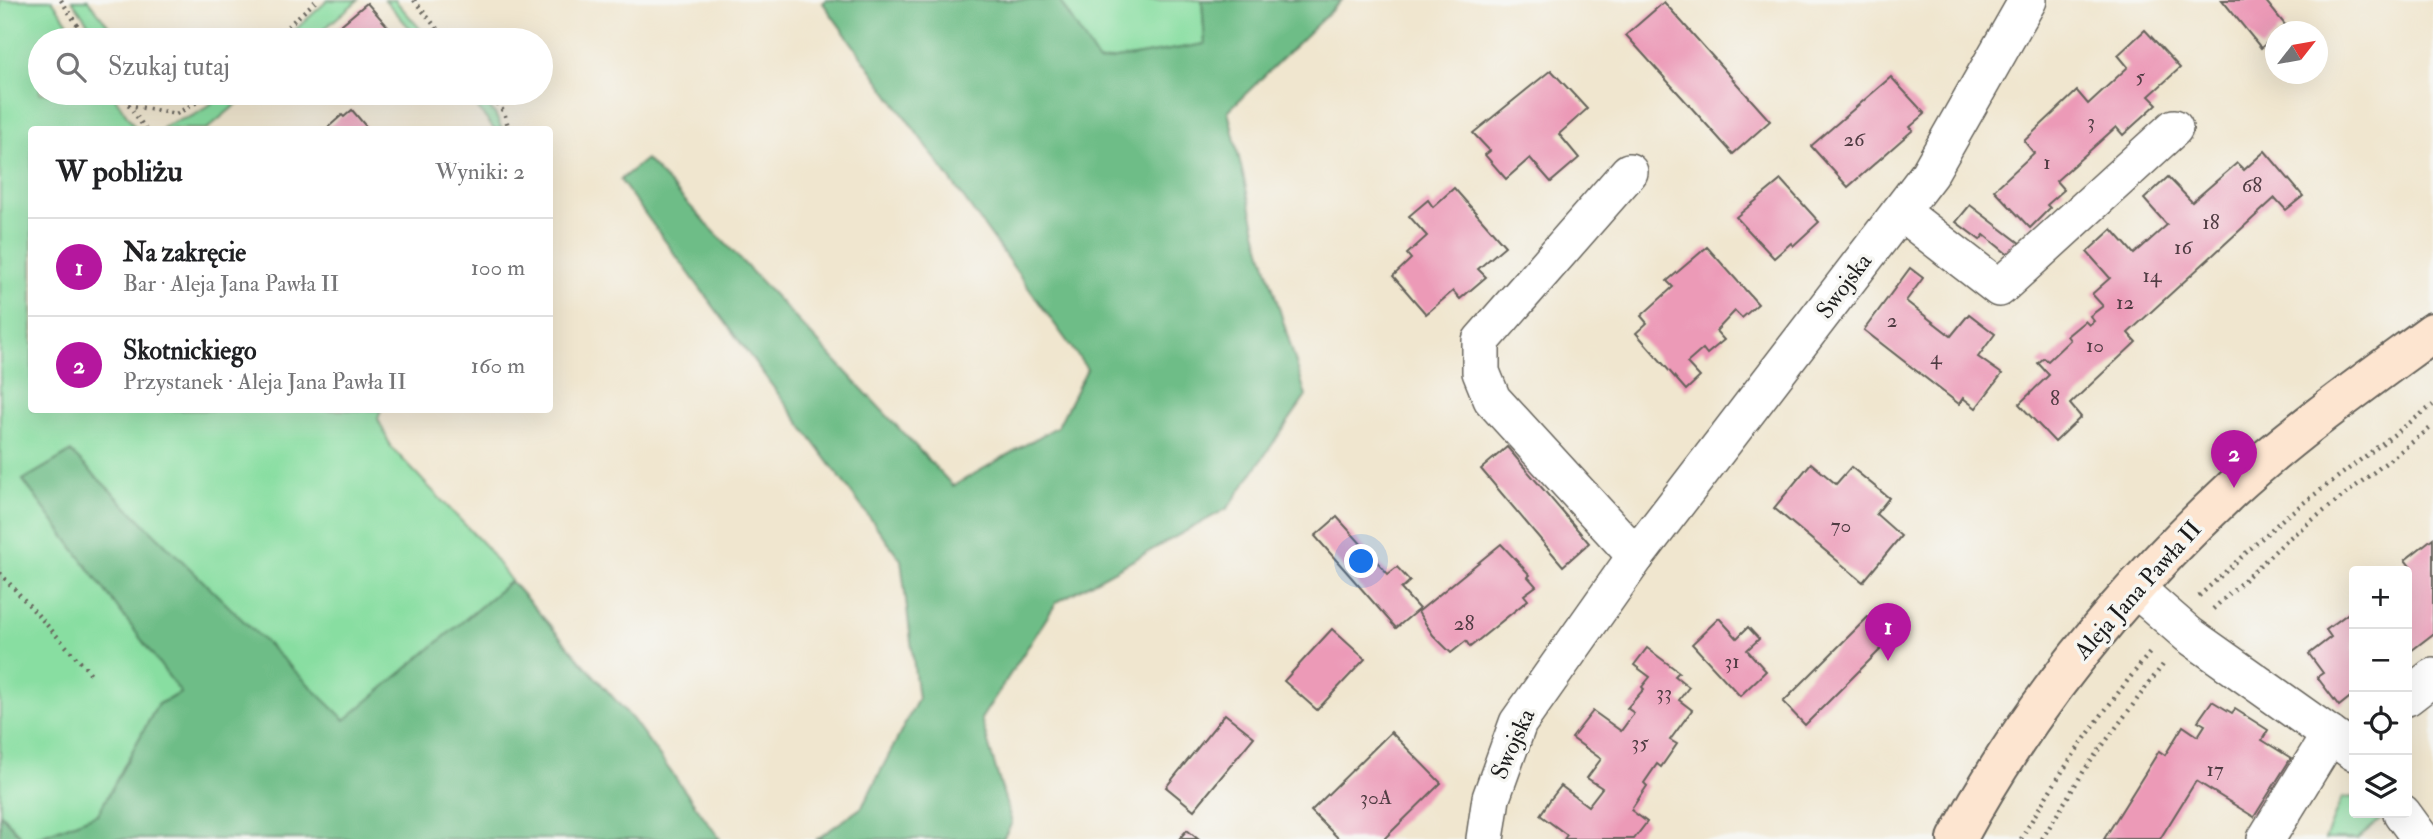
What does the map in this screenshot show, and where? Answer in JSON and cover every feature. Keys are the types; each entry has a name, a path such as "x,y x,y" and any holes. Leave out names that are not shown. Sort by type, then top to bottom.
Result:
{"street":[{"name":"Swojska","path":"1485,839 1491,798 1518,723 1636,556 1901,212 1953,136 2028,0"},
{"path":"1901,212 1999,288 2174,128"},
{"path":"1629,172 1481,341 1481,372 1492,399 1636,556"},
{"name":"Aleja Jana Pawła II","path":"1957,839 2028,722 2080,650 2135,588 2234,488 2433,332"},
{"path":"2135,588 2189,635 2345,741 2266,839"},
{"path":"2412,693 2433,677"},
{"path":"2406,818 2421,839"}],"path":[{"path":"61,0 80,28"},
{"path":"286,28 317,0"},
{"path":"414,0 436,28"},
{"path":"128,105 176,114 192,105"},
{"path":"128,105 143,126"},
{"path":"498,105 504,112 508,126"},
{"path":"0,573 92,675"}],"green space":[{"path":"0,0 52,0 72,28 28,28 28,105 120,105 134,126 28,126 28,413 380,413 378,419 391,447 486,547 511,581 345,721 70,452 23,480 181,693 158,704 98,814 33,839 23,839 0,813"},
{"path":"72,0 88,0 110,28 92,28"},
{"path":"328,0 358,0 325,28 297,28"},
{"path":"385,0 395,0 420,28 410,28"},
{"path":"826,0 1059,0 1099,62 1205,44 1202,0 1342,0 1228,111 1258,239 1306,396 1228,508 1057,602 981,719 1012,823 1003,839 817,839 862,807 918,699 901,560 620,180 646,159 953,486 1058,426 1087,369 823,3"},
{"path":"1059,0 1202,0 1205,44 1098,62"},
{"path":"209,105 236,105 211,126 166,126 197,114"},
{"path":"475,105 487,105 495,114 501,126 492,126"},
{"path":"71,452 345,720 511,581 633,720 720,839 33,839 98,814 158,704 181,693 23,480"},
{"path":"2349,797 2349,818 2382,818 2357,839 2325,839 2342,798"},
{"path":"0,813 23,839 0,839"}],"building":[{"path":"2222,0 2265,0 2282,21 2265,21 2265,45 2261,48"},
{"path":"1664,2 1770,121 1733,154 1626,35"},
{"path":"367,3 389,28 337,28"},
{"path":"2145,30 2180,68 2149,96 2157,104 2123,135 2116,127 2056,181 2064,190 2047,205 2050,208 2030,228 1994,190 2034,153 2024,141 2077,91 2088,104 2128,67 2118,55"},
{"path":"1551,70 1587,109 1559,134 1579,158 1551,182 1530,158 1506,179 1485,155 1490,151 1473,133"},
{"path":"1891,77 1925,114 1910,127 1913,130 1848,187 1811,146"},
{"path":"352,110 366,126 330,126 342,115 344,117"},
{"path":"2265,151 2303,196 2286,210 2275,198 2128,333 2136,342 2070,404 2081,417 2055,442 2019,404 2049,375 2038,363 2044,358 2048,361 2070,340 2067,336 2085,321 2089,325 2094,321 2090,316 2103,306 2092,294 2110,278 2087,252 2112,229 2134,254 2167,225 2144,199 2168,177 2192,202 2237,163 2244,170"},
{"path":"1781,180 1819,222 1793,246 1791,243 1774,258 1736,217"},
{"path":"1454,188 1505,246 1478,269 1486,277 1460,299 1453,291 1426,314 1393,276 1411,259 1407,254 1427,236 1409,216 1428,200 1433,207"},
{"path":"1970,205 2021,244 2011,257 1984,235 1980,240 1956,222"},
{"path":"1707,247 1758,304 1742,318 1735,311 1716,331 1724,340 1707,354 1703,349 1687,363 1700,377 1686,390 1636,333 1647,323 1641,316 1673,287 1667,281"},
{"path":"1910,268 1923,278 1906,301 1951,336 1969,314 1995,334 1978,357 2002,374 1976,408 1963,398 1959,404 1864,330"},
{"path":"1507,447 1589,543 1563,566 1481,469"},
{"path":"1811,463 1836,484 1851,467 1889,498 1876,514 1901,536 1863,582 1774,508"},
{"path":"1337,517 1388,574 1397,567 1410,581 1401,589 1419,609 1396,628 1315,536"},
{"path":"2433,538 2433,634 2412,650 2412,566 2405,560"},
{"path":"1501,544 1530,575 1528,577 1536,586 1524,595 1528,600 1470,647 1466,641 1451,653 1433,635 1418,612"},
{"path":"2349,613 2349,698 2339,706 2317,677 2323,673 2309,654 2331,637 2326,630"},
{"path":"1868,617 1891,639 1805,725 1783,702"},
{"path":"1719,618 1737,638 1748,627 1759,639 1747,650 1766,671 1740,696 1692,644"},
{"path":"1332,629 1365,659 1317,710 1284,681"},
{"path":"1647,648 1679,672 1675,676 1689,687 1679,700 1692,710 1670,740 1677,744 1661,767 1657,764 1644,783 1647,786 1631,810 1647,822 1634,839 1564,839 1567,835 1540,815 1550,800 1561,786 1588,806 1602,788 1587,778 1601,759 1572,738 1593,711 1621,731 1634,713 1627,708 1644,689 1642,687 1650,677 1634,665"},
{"path":"2212,701 2232,713 2235,709 2268,730 2262,740 2291,758 2254,817 2196,781 2160,839 2104,839 2159,751 2165,755 2183,726 2198,736 2205,725 2198,721"},
{"path":"1225,714 1254,737 1194,810 1166,787"},
{"path":"1391,732 1441,783 1384,839 1339,839 1311,811"},
{"path":"1187,830 1198,839 1179,839"}],"place":[{"name":"Skotnickiego","path":"2234,488"},
{"name":"Na zakręcie","path":"1888,661"}]}
